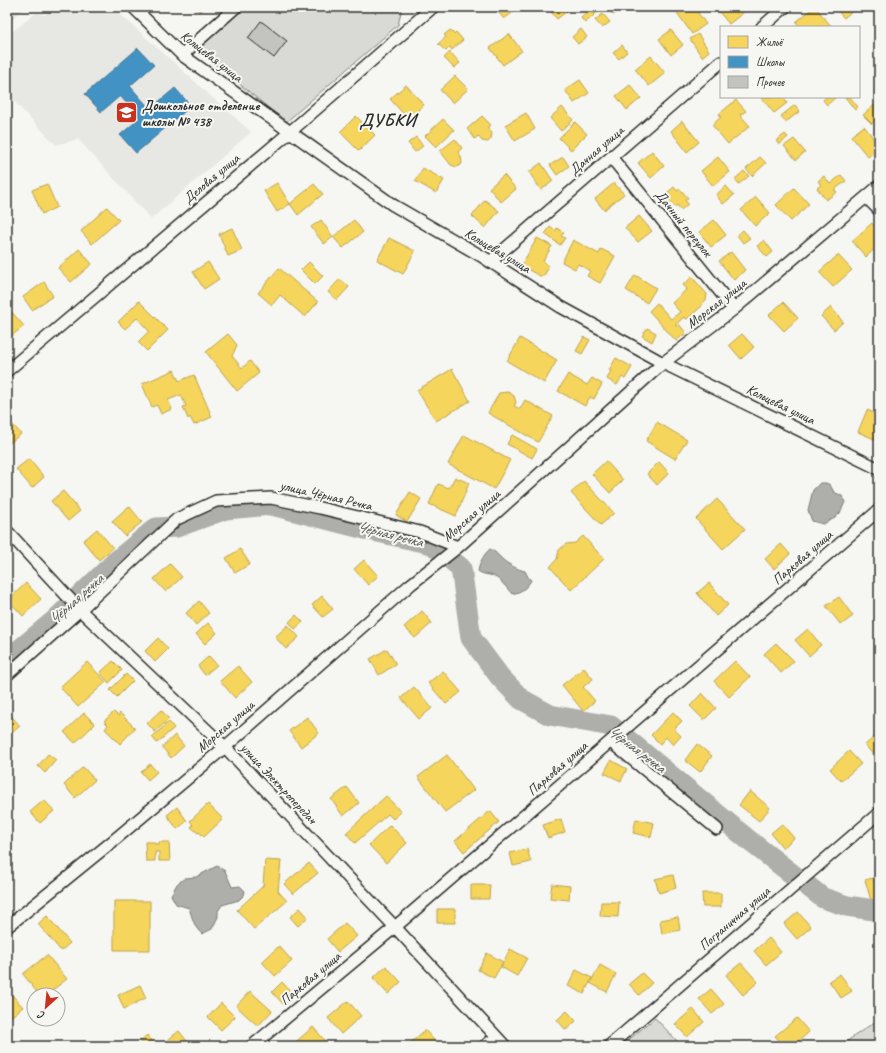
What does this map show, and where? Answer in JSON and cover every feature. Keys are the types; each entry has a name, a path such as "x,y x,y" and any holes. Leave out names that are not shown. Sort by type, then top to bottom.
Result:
{"street":[{"name":"Кольцевая улица","path":"133,7 182,55 393,206 490,262 561,307 663,363 879,469"},
{"path":"182,55 236,7"},
{"name":"Деловая улица","path":"7,371 290,132 433,7"},
{"path":"763,26 785,7"},
{"name":"Дачная улица","path":"490,262 720,63"},
{"name":"Дачный переулок","path":"611,157 734,308"},
{"name":"Морская улица","path":"7,927 113,841 410,585 438,564 663,363 734,308 879,186"},
{"path":"866,197 879,210"},
{"name":"улица Чёрная Речка","path":"7,675 177,520 216,501 271,498 420,532 456,548"},
{"name":"Парковая улица","path":"252,1046 395,927 613,741 879,510"},
{"name":"улица Электропередач","path":"7,530 80,610 224,746 505,1046"},
{"path":"613,741 717,829"},
{"name":"Пограничная улица","path":"609,1046 879,813"},
{"path":"485,1046 496,1037"}],"shaded area":[{"path":"7,7 26,7 7,23"},
{"name":"Дошкольное отделение школы № 438","path":"54,7 112,7 251,132 151,219 78,139 56,145 7,94 7,36 36,13 45,15"},
{"path":"244,7 402,8 398,25 286,122 195,48"},
{"path":"820,483 830,485 834,492 842,496 845,502 840,513 835,518 823,524 812,521 808,510 813,490"},
{"path":"490,549 507,563 525,571 531,580 526,587 521,591 512,594 496,577 478,571 482,559"},
{"path":"217,866 225,871 232,887 240,886 245,891 244,895 239,900 222,905 218,911 218,917 212,929 202,934 195,925 189,908 176,904 171,895 177,884 185,878 196,877"},
{"path":"655,1018 682,1046 621,1046"},
{"path":"879,1019 879,1046 842,1046 850,1039"}],"building: Жильё":[{"path":"194,7 204,7 200,12"},
{"path":"494,7 520,7 504,19"},
{"path":"547,7 570,7 571,8 557,19"},
{"path":"593,7 603,7 585,23 581,18"},
{"path":"673,7 700,7 696,10 706,24 692,34"},
{"path":"715,7 738,7 743,13 729,24"},
{"path":"815,7 831,26 799,26 796,22"},
{"path":"834,7 857,7 844,18"},
{"path":"608,8 623,8 613,15"},
{"path":"603,14 610,22 602,28 595,20"},
{"path":"581,29 587,37 578,44 572,37"},
{"path":"450,30 454,34 456,32 463,40 452,50 450,47 446,51 438,44 446,37 444,35"},
{"path":"671,30 683,45 671,55 659,39"},
{"path":"509,34 522,51 503,65 490,48"},
{"path":"698,34 709,51 702,57 690,39"},
{"path":"879,38 879,46 875,41"},
{"path":"622,45 627,52 619,59 613,53"},
{"path":"450,52 460,63 454,68 444,58"},
{"path":"651,56 665,73 649,86 635,69"},
{"path":"455,76 468,89 453,103 440,90"},
{"path":"580,80 589,93 574,103 565,90"},
{"path":"406,85 424,105 408,119 390,99"},
{"path":"630,85 641,98 627,110 616,96"},
{"path":"762,98 784,98 787,103 774,113"},
{"path":"825,98 835,98 827,105 823,100"},
{"path":"846,98 851,98 858,107 855,110"},
{"path":"736,100 746,111 740,115 750,126 728,144 712,125 721,117 719,114"},
{"path":"878,102 879,117 872,124 863,115"},
{"path":"795,105 800,111 786,122 781,116"},
{"path":"562,107 573,120 561,131 550,118"},
{"path":"526,113 535,129 515,141 505,125"},
{"path":"356,116 375,135 359,151 340,132"},
{"path":"482,116 491,125 487,128 492,133 491,139 488,142 482,141 478,136 475,139 467,129"},
{"path":"443,119 454,130 436,147 425,136"},
{"path":"682,121 699,142 687,152 671,131"},
{"path":"575,122 587,134 571,150 559,138"},
{"path":"864,126 879,145 879,148 868,157 851,136"},
{"path":"785,134 788,137 779,145 776,141"},
{"path":"416,137 423,146 415,152 408,143"},
{"path":"455,139 462,148 458,152 461,156 462,164 457,167 451,165 440,151"},
{"path":"794,139 805,152 796,160 784,146"},
{"path":"652,151 664,166 651,178 638,163"},
{"path":"563,157 569,166 557,175 550,165"},
{"path":"718,157 730,172 713,186 701,171"},
{"path":"760,157 766,163 752,176 746,169"},
{"path":"541,163 553,181 541,190 529,172"},
{"path":"423,168 444,180 436,193 415,181"},
{"path":"744,171 749,176 739,184 735,179"},
{"path":"504,175 516,189 501,202 489,188"},
{"path":"841,175 846,181 834,190 837,192 826,200 817,188 821,185 818,181 824,176 830,184"},
{"path":"277,183 290,204 277,212 264,191"},
{"path":"614,183 624,194 604,210 595,199"},
{"path":"47,184 57,207 42,214 32,190"},
{"path":"314,184 323,194 298,215 290,204"},
{"path":"726,186 734,195 723,204 716,195"},
{"path":"674,187 677,191 680,189 688,198 685,200 688,204 681,210 677,205 675,207 668,199 670,197 667,193"},
{"path":"794,188 809,204 791,221 776,205"},
{"path":"756,197 770,213 755,226 741,210"},
{"path":"485,200 499,211 485,228 472,216"},
{"path":"107,207 119,220 92,244 81,231"},
{"path":"639,216 652,231 638,242 625,228"},
{"path":"321,220 333,237 324,244 311,227"},
{"path":"354,220 363,232 343,248 333,237"},
{"path":"714,220 726,235 711,247 699,232"},
{"path":"872,223 879,231 879,245 866,257 852,241"},
{"path":"550,227 555,231 557,228 564,233 561,236 565,238 560,245 545,234"},
{"path":"232,228 242,250 228,256 219,234"},
{"path":"743,230 750,238 743,243 737,235"},
{"path":"389,238 415,251 403,274 377,260"},
{"path":"537,238 552,246 543,261 547,264 548,268 544,276 540,276 521,266"},
{"path":"573,240 599,254 601,249 615,256 600,283 587,276 590,271 578,264 575,269 562,262"},
{"path":"764,240 773,252 767,257 757,246"},
{"path":"79,249 92,264 71,282 58,268"},
{"path":"731,252 745,270 734,280 719,261"},
{"path":"838,255 852,270 833,287 819,272"},
{"path":"208,262 219,279 204,289 193,272"},
{"path":"309,262 323,276 315,284 301,270"},
{"path":"279,268 318,302 305,317 280,295 272,305 258,293"},
{"path":"635,275 656,288 647,303 626,290"},
{"path":"692,277 707,294 706,300 701,305 702,306 687,319 684,317 675,325 677,326 679,324 686,333 676,341 649,311 657,303 671,319 680,312 672,303 687,289 683,285"},
{"path":"340,279 349,287 337,300 328,292"},
{"path":"44,282 53,296 32,310 23,297"},
{"path":"139,301 168,330 147,351 138,342 149,331 137,318 125,329 118,322"},
{"path":"783,302 798,318 784,331 769,315"},
{"path":"831,307 843,322 834,330 821,316"},
{"path":"10,310 24,326 9,338 7,335 7,312"},
{"path":"647,328 656,333 652,342 642,336"},
{"path":"228,334 237,345 232,356 242,368 250,361 259,373 237,391 206,352"},
{"path":"742,334 754,347 741,359 729,345"},
{"path":"584,337 590,340 582,354 576,351"},
{"path":"520,338 557,360 544,383 507,361"},
{"path":"616,358 632,367 625,379 622,377 617,385 607,379 611,371 609,370"},
{"path":"452,369 470,401 436,421 417,390"},
{"path":"174,370 179,381 194,375 212,417 194,425 190,417 188,419 183,407 186,406 181,395 168,400 172,409 161,414 157,405 152,407 142,384"},
{"path":"568,374 587,385 592,378 602,384 594,399 590,397 585,406 558,391"},
{"path":"508,392 514,396 516,403 514,406 520,409 525,400 553,416 538,442 488,413 499,393"},
{"path":"867,410 879,415 879,441 858,432"},
{"path":"7,418 21,434 7,445"},
{"path":"657,422 687,440 675,459 646,441"},
{"path":"464,435 510,460 494,489 448,464"},
{"path":"512,435 537,449 532,458 507,444"},
{"path":"29,459 44,477 32,488 16,469"},
{"path":"606,461 623,480 610,493 592,474"},
{"path":"659,462 669,473 657,485 647,474"},
{"path":"455,477 469,483 456,516 429,504 438,484 449,488"},
{"path":"584,481 614,513 601,525 571,493"},
{"path":"63,491 80,511 68,521 51,501"},
{"path":"410,492 421,499 407,522 396,515"},
{"path":"717,499 745,529 723,549 696,519"},
{"path":"129,506 142,522 125,536 112,521"},
{"path":"97,529 113,548 99,560 83,541"},
{"path":"583,536 604,559 571,590 550,567 557,559 559,550 566,544 575,543"},
{"path":"781,544 790,554 774,569 765,559"},
{"path":"240,549 250,564 235,573 226,558"},
{"path":"364,560 378,576 368,585 354,569"},
{"path":"170,564 182,577 166,592 154,579"},
{"path":"26,583 41,599 23,616 8,600"},
{"path":"709,583 728,605 716,616 697,593"},
{"path":"322,596 333,609 323,617 312,605"},
{"path":"839,597 853,616 841,625 826,606"},
{"path":"199,601 209,613 196,625 186,613"},
{"path":"422,611 432,623 415,638 404,627"},
{"path":"296,615 303,622 295,629 289,622"},
{"path":"208,623 217,633 205,644 196,634"},
{"path":"288,625 299,637 286,649 275,637"},
{"path":"808,629 821,645 809,656 795,640"},
{"path":"158,638 168,649 155,662 145,651"},
{"path":"776,643 794,661 781,673 764,654"},
{"path":"387,649 396,664 379,675 370,659"},
{"path":"209,656 217,665 205,675 198,666"},
{"path":"113,661 122,670 109,683 100,673"},
{"path":"735,661 750,677 729,697 714,681"},
{"path":"87,662 106,682 78,707 60,687"},
{"path":"238,666 252,682 235,698 220,681"},
{"path":"584,668 593,679 583,687 595,701 583,711 562,685"},
{"path":"443,671 461,692 446,704 428,683"},
{"path":"126,674 133,681 117,697 110,690"},
{"path":"414,687 432,708 419,719 401,698"},
{"path":"702,693 716,708 704,720 690,706"},
{"path":"161,710 169,719 155,732 147,723"},
{"path":"7,711 20,726 7,737"},
{"path":"114,712 118,716 120,713 135,728 120,744 105,729 108,725 104,721"},
{"path":"673,712 682,721 674,729 681,736 673,745 666,737 660,744 651,735"},
{"path":"84,713 95,724 75,743 64,732"},
{"path":"307,717 319,733 301,747 289,731"},
{"path":"169,722 174,728 157,743 152,737"},
{"path":"879,733 879,762 865,745"},
{"path":"175,735 184,746 171,758 162,747"},
{"path":"697,744 712,756 700,772 685,760"},
{"path":"849,751 861,764 841,781 830,769"},
{"path":"48,754 56,760 45,773 38,766"},
{"path":"447,755 474,790 445,812 418,777"},
{"path":"611,760 627,769 621,781 604,773"},
{"path":"150,764 157,772 148,780 141,772"},
{"path":"83,767 95,780 75,798 64,785"},
{"path":"347,787 359,803 343,816 331,799"},
{"path":"750,791 770,808 759,821 739,805"},
{"path":"386,796 401,812 393,819 388,814 355,843 346,833"},
{"path":"44,800 54,811 40,823 30,812"},
{"path":"208,804 223,819 204,837 191,827 193,825 190,821"},
{"path":"177,807 187,821 177,829 167,815"},
{"path":"490,811 499,822 464,852 455,841"},
{"path":"561,819 565,832 548,838 543,825"},
{"path":"636,819 654,823 651,837 633,833"},
{"path":"782,824 794,838 783,848 771,833"},
{"path":"390,825 407,843 386,863 369,845"},
{"path":"145,842 154,842 154,844 159,844 159,842 169,842 170,861 159,861 159,852 155,852 155,861 146,861"},
{"path":"527,849 531,862 513,866 510,853"},
{"path":"265,860 281,861 278,891 287,901 254,929 237,910 263,886"},
{"path":"309,863 318,873 293,894 284,884"},
{"path":"673,875 676,888 659,893 655,879"},
{"path":"873,878 879,902 872,904 865,880"},
{"path":"552,884 570,886 569,900 550,898"},
{"path":"471,885 490,885 489,899 471,899"},
{"path":"702,893 721,893 721,907 703,907"},
{"path":"114,901 150,901 150,950 114,950"},
{"path":"601,902 619,902 618,917 600,916"},
{"path":"300,908 308,917 298,926 290,917"},
{"path":"437,909 455,909 455,923 437,923"},
{"path":"798,912 811,927 797,939 784,924"},
{"path":"47,916 70,943 61,951 38,924"},
{"path":"678,917 680,930 662,934 660,920"},
{"path":"345,923 357,936 338,952 327,939"},
{"path":"769,938 781,952 766,965 754,951"},
{"path":"279,946 292,961 275,976 262,962"},
{"path":"510,949 527,958 517,976 501,967"},
{"path":"487,953 503,962 494,978 478,970"},
{"path":"47,955 67,979 56,987 33,987 23,974"},
{"path":"741,963 758,982 743,995 726,975"},
{"path":"600,965 616,974 607,992 590,983"},
{"path":"386,966 401,982 388,994 373,978"},
{"path":"576,970 592,978 584,994 568,986"},
{"path":"642,973 652,983 639,995 629,984"},
{"path":"840,974 852,991 841,998 829,981"},
{"path":"282,982 295,996 284,1005 272,992"},
{"path":"140,985 146,998 124,1009 118,995"},
{"path":"711,989 724,1004 712,1014 699,999"},
{"path":"250,991 272,1011 258,1026 236,1006"},
{"path":"7,995 13,996 23,1007 7,1020"},
{"path":"348,1001 361,1016 341,1034 328,1018"},
{"path":"221,1003 235,1017 221,1030 208,1017"},
{"path":"693,1009 704,1022 687,1037 675,1024"},
{"path":"567,1011 576,1021 566,1030 557,1020"},
{"path":"797,1018 809,1032 799,1041 803,1046 784,1046 775,1036"},
{"path":"313,1027 327,1043 323,1046 291,1046"},
{"path":"425,1030 439,1046 407,1046"},
{"path":"179,1031 191,1046 160,1046"},
{"path":"147,1035 154,1043 151,1046 145,1046 140,1041"},
{"path":"7,1040 29,1046 7,1046"}],"building: Школы":[{"path":"138,48 154,65 130,86 150,109 175,88 191,106 136,153 120,135 140,118 120,96 101,112 85,94"}],"building: Прочее":[{"path":"261,21 287,41 274,58 248,38"}],"waterway":[{"name":"Чёрная речка","path":"7,660 55,620 115,562 156,528 177,527 226,509 272,505 369,530 432,544 461,568 471,638 500,677 521,699 550,715 611,726 751,842 823,898 847,906 874,910 879,908"}],"place":[{"name":"Дошкольное отделение школы № 438","path":"127,113"}],"district":[{"name":"ДУБКИ","path":"388,120"}]}
